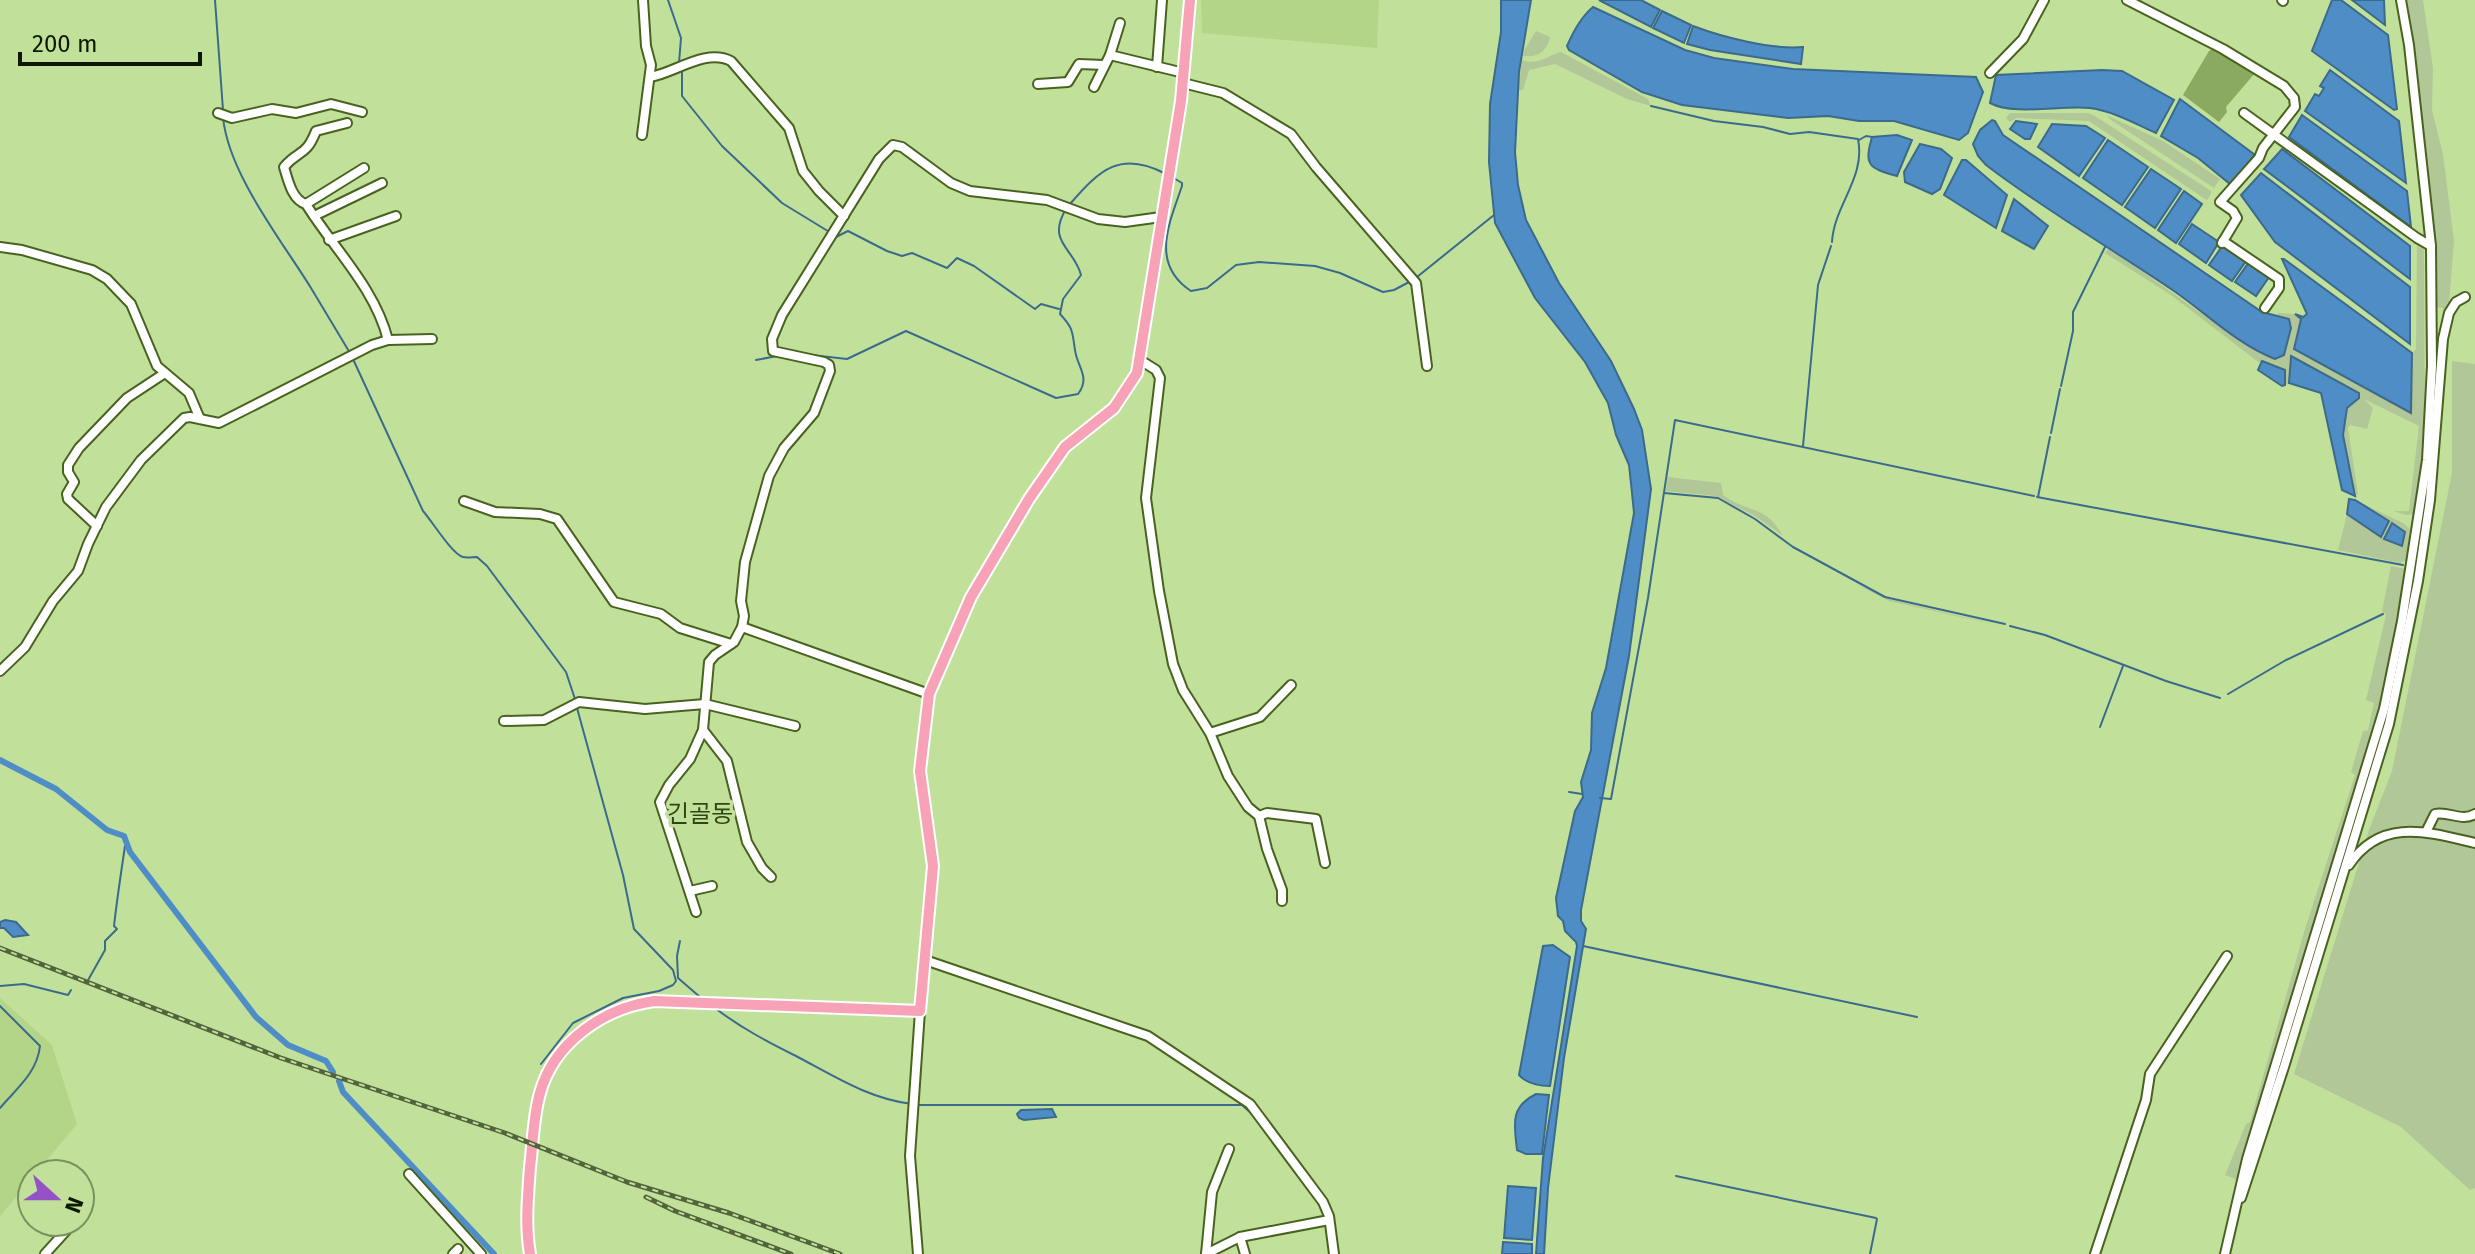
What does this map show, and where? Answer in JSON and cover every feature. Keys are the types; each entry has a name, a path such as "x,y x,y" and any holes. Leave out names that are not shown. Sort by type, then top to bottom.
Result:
{"main road":[{"path":"530,1254 528,1198 540,1092 554,1062 598,1020 626,1006 654,1001 920,1011 933,866 920,771 929,694 971,597 1029,499 1065,447 1114,408 1132,382 1140,360 1184,78 1190,0"}],"street":[{"path":"642,135 651,65 646,46 643,0"},
{"path":"1157,67 1162,0"},
{"path":"1990,73 2023,39 2044,0"},
{"path":"2127,0 2223,49 2284,86 2294,98 2295,107 2273,134 2259,158 2220,202 2237,218 2222,242 2279,279 2279,288 2265,308"},
{"path":"2225,1254 2247,1159 2384,709 2394,665 2430,434 2431,246 2409,45 2401,0"},
{"path":"1094,87 1110,55 1120,23"},
{"path":"1110,55 1157,67 1223,93 1291,134 1416,283 1427,366"},
{"path":"650,77 686,63 721,58 731,61 789,128 803,171 844,216"},
{"path":"1038,84 1068,82 1079,64 1104,65"},
{"path":"218,113 232,118 272,109 296,113 331,104 362,112"},
{"path":"2244,113 2431,246"},
{"path":"347,123 319,128 306,151 284,167 296,199 306,204 370,293 388,340"},
{"path":"696,912 660,802 690,759 703,730 709,662 731,644 742,627 745,562 769,476 784,448 814,413 830,371 829,365 824,362 773,351 772,339 782,315 879,159 893,145 902,147 951,183 970,191 1047,200 1098,219 1125,222 1161,217"},
{"path":"306,204 364,168"},
{"path":"314,216 382,183"},
{"path":"329,240 396,216"},
{"path":"0,247 22,250 92,270 107,279 131,304 157,366 189,393 200,419"},
{"path":"2236,1205 2249,1179 2379,761 2418,581 2430,500 2443,339 2449,313 2456,302 2465,297"},
{"path":"0,671 25,647 53,601 78,571 97,526 127,478 151,449 184,418 219,423 372,345 388,340 432,339"},
{"path":"1140,360 1156,370 1160,378 1146,498 1173,664 1183,690 1210,733 1228,776 1248,807 1259,816 1282,890 1282,901"},
{"path":"97,526 68,499 67,494 74,482 68,465 79,448 127,398 165,373"},
{"path":"464,501 495,512 540,514 557,519 614,602 661,614 680,628 731,644"},
{"path":"742,627 929,694"},
{"path":"1210,733 1260,717 1291,685"},
{"path":"504,721 544,720 579,702 645,709 705,704 795,726"},
{"path":"703,730 727,761 747,842 771,877"},
{"path":"1259,816 1267,813 1316,819 1325,863"},
{"path":"2426,832 2435,814 2459,817 2475,814"},
{"path":"2344,872 2369,843 2394,832 2426,832 2475,843"},
{"path":"690,891 712,886"},
{"path":"2095,1254 2146,1100 2150,1074 2227,956"},
{"path":"925,960 1148,1036 1250,1104 1323,1202 1334,1254"},
{"path":"918,1254 910,1156 920,1011"},
{"path":"1206,1254 1212,1192 1229,1149"},
{"path":"409,1174 481,1254"},
{"path":"1206,1254 1240,1237 1329,1220"},
{"path":"1240,1237 1245,1254"},
{"path":"45,1254 60,1238"}],"shaded area":[{"path":"1201,0 1379,0 1377,48 1202,33"},
{"path":"2404,0 2423,0 2433,68 2432,110 2443,154 2454,241 2449,303 2441,336 2443,308 2436,307 2426,153"},
{"path":"1536,31 1550,37 1547,46 1537,55 1523,56 1525,49"},
{"path":"2214,48 2255,73 2226,107 2227,112 2219,122 2183,95 2209,51"},
{"path":"1561,52 1648,99 1651,106 1627,99 1555,64 1529,70 1523,90 1518,90 1522,60 1537,61"},
{"path":"2010,113 2088,113 2211,191 2211,194 2205,199 2089,121 2017,118 2010,122 2006,118"},
{"path":"2106,115 2163,141 2220,179 2214,188"},
{"path":"2417,246 2424,249 2425,427 2415,514 2406,515 2393,511 2409,511 2419,426 2364,399 2373,408 2367,429 2350,425 2348,428 2358,494 2355,496 2344,435 2350,403 2289,360 2289,383 2285,385 2285,370 2261,364 2171,295 2105,253 2108,249 2267,355 2287,346 2292,325 2289,319 2277,313 2295,314 2411,412 2412,353 2416,349"},
{"path":"2452,361 2475,364 2475,1188 2470,1190 2401,1127 2294,1074 2369,830 2392,771 2452,473"},
{"path":"1668,477 1721,483 1723,495 1769,518 1783,536 1755,516 1716,496 1666,491"},
{"path":"2355,500 2410,529 2406,560 2400,563 2338,550 2347,514 2381,537 2389,521"},
{"path":"2391,566 2406,569 2390,668 2238,1180 2225,1175 2246,1124 2250,1122 2305,929 2355,775 2351,772 2363,731 2368,730 2374,703 2366,700 2386,615 2382,611"},
{"path":"1856,584 1892,600 2006,627 1889,601"},
{"path":"0,998 52,1045 77,1124 48,1158 16,1158 16,1197 0,1216"}],"water":[{"path":"1501,0 1531,0 1519,72 1515,152 1526,220 1559,283 1611,361 1634,409 1642,430 1651,489 1629,656 1581,910 1581,921 1586,929 1564,1058 1548,1188 1544,1254 1536,1254 1543,1158 1577,946 1558,916 1556,898 1575,811 1583,797 1581,782 1591,750 1592,713 1606,668 1634,513 1629,465 1616,435 1608,403 1585,362 1535,298 1495,223 1489,162 1490,104 1501,32"},
{"path":"1599,0 1641,0 1660,10 1651,27"},
{"path":"2332,0 2341,0 2388,35 2397,109 2394,110 2312,51"},
{"path":"2352,0 2384,0 2385,25"},
{"path":"1593,7 1685,50 1714,58 1793,69 1976,77 1983,92 1968,133 1959,140 1894,121 1859,121 1828,116 1788,118 1682,105 1642,92 1569,50 1567,46 1575,30"},
{"path":"1662,11 1691,25 1684,43 1653,28"},
{"path":"1693,26 1747,42 1803,47 1801,64 1687,44"},
{"path":"2330,70 2399,121 2406,183 2305,111 2315,94 2319,96 2324,88 2320,86"},
{"path":"2122,71 2174,100 2156,133 2116,115 2090,108 2025,110 1990,103 1996,75"},
{"path":"2180,99 2255,155 2230,184 2198,158 2161,136"},
{"path":"2302,115 2407,191 2411,227 2289,137"},
{"path":"1992,120 2003,135 2262,312 2289,319 2291,328 2284,355 2275,359 2248,345 2174,291 1986,165 1973,144 1980,130"},
{"path":"2016,121 2037,124 2030,139 2010,129"},
{"path":"2052,124 2086,126 2105,138 2079,176 2038,147"},
{"path":"1897,135 1912,140 1897,176 1874,168 1868,154 1872,137"},
{"path":"2108,140 2148,167 2122,205 2083,178"},
{"path":"1920,144 1941,149 1952,158 1940,189 1932,194 1905,182 1904,172"},
{"path":"2282,149 2410,246 2410,279 2264,169"},
{"path":"1962,160 1966,160 2007,195 1996,228 1944,195"},
{"path":"2151,169 2181,189 2155,228 2125,207"},
{"path":"2261,173 2410,287 2410,344 2275,242 2241,195"},
{"path":"2184,191 2202,204 2176,243 2158,230"},
{"path":"2014,199 2048,226 2034,249 2002,231"},
{"path":"2192,224 2219,242 2206,263 2179,244"},
{"path":"2223,245 2246,261 2232,281 2209,265"},
{"path":"2282,259 2412,353 2411,413 2294,349 2301,319 2295,314 2303,317 2307,314"},
{"path":"2249,262 2269,277 2256,296 2235,282"},
{"path":"2291,356 2359,393 2359,398 2347,408 2343,435 2355,496 2342,490 2321,393 2289,383"},
{"path":"2262,361 2285,370 2285,385 2258,370"},
{"path":"2349,499 2389,521 2381,537 2347,514"},
{"path":"2392,523 2405,532 2402,546 2384,539"},
{"path":"0,922 16,922 28,935 13,937 0,928"},
{"path":"1553,945 1570,957 1550,1086 1546,1086 1529,1082 1519,1075 1543,946"},
{"path":"1536,1094 1549,1095 1542,1154 1526,1154 1517,1150 1516,1117 1522,1105"},
{"path":"1052,1109 1056,1117 1024,1120 1017,1114 1021,1110"},
{"path":"1508,1186 1536,1188 1532,1240 1504,1238"},
{"path":"1503,1242 1532,1244 1532,1254 1502,1254"}],"waterway":[{"path":"215,0 223,110"},
{"path":"668,0 681,38 679,63"},
{"path":"682,68 682,96 722,146 782,203 831,233"},
{"path":"1651,106 1790,134 1809,132 1858,139 1858,166 1838,216 1832,242"},
{"path":"223,117 227,138 245,183 350,353"},
{"path":"1859,140 1872,137"},
{"path":"1070,204 1091,181 1112,167 1136,164 1166,174"},
{"path":"1172,177 1182,186 1168,229 1167,256 1170,269 1191,291 1207,288 1236,265 1259,262 1315,266 1383,292 1411,281"},
{"path":"803,354 847,359 906,331 1056,398 1078,394 1083,377 1072,331 1060,314 1063,299 1081,275 1060,237 1059,229 1066,209"},
{"path":"1417,277 1494,215"},
{"path":"836,237 848,231 887,251 902,256 912,253 947,268 957,258 974,266 1035,309 1041,304 1059,309"},
{"path":"1803,446 1818,285 1831,246"},
{"path":"2061,386 2073,331 2073,312 2105,247"},
{"path":"756,360 777,356"},
{"path":"353,359 423,511 458,555 477,557 487,566 566,672 576,702"},
{"path":"2051,433 2060,389"},
{"path":"1600,798 1611,799 1648,598 1675,420 2034,496"},
{"path":"2038,497 2050,437"},
{"path":"1664,493 1718,498 1755,519 1793,547 1885,597 2005,624"},
{"path":"2037,497 2403,565"},
{"path":"2228,694 2286,660 2383,614"},
{"path":"2010,626 2045,635 2220,698"},
{"path":"2100,727 2123,666"},
{"path":"541,1064 573,1023 623,998 659,991 676,981 673,970 634,929 623,875 577,708"},
{"path":"0,760 56,789 107,830 124,836 130,852 256,1017 288,1045 326,1061 333,1072"},
{"path":"1569,792 1582,794"},
{"path":"87,982 105,950 105,941 117,929 114,926 125,846"},
{"path":"680,941 678,978 700,997"},
{"path":"1583,946 1917,1017"},
{"path":"0,986 24,984 68,995 71,990"},
{"path":"0,1006 40,1046 31,1072 0,1108"},
{"path":"715,1008 755,1034 852,1086 912,1104"},
{"path":"339,1081 343,1092 494,1254"},
{"path":"919,1105 1242,1105 1319,1203 1324,1217"},
{"path":"1676,1176 1876,1218"},
{"path":"1870,1254 1877,1219"}],"railway":[{"path":"0,948 281,1058 505,1133 627,1182 729,1213 840,1254"},
{"path":"646,1197 675,1211 791,1254"}],"district":[{"name":"긴골동","path":"700,814"}]}
